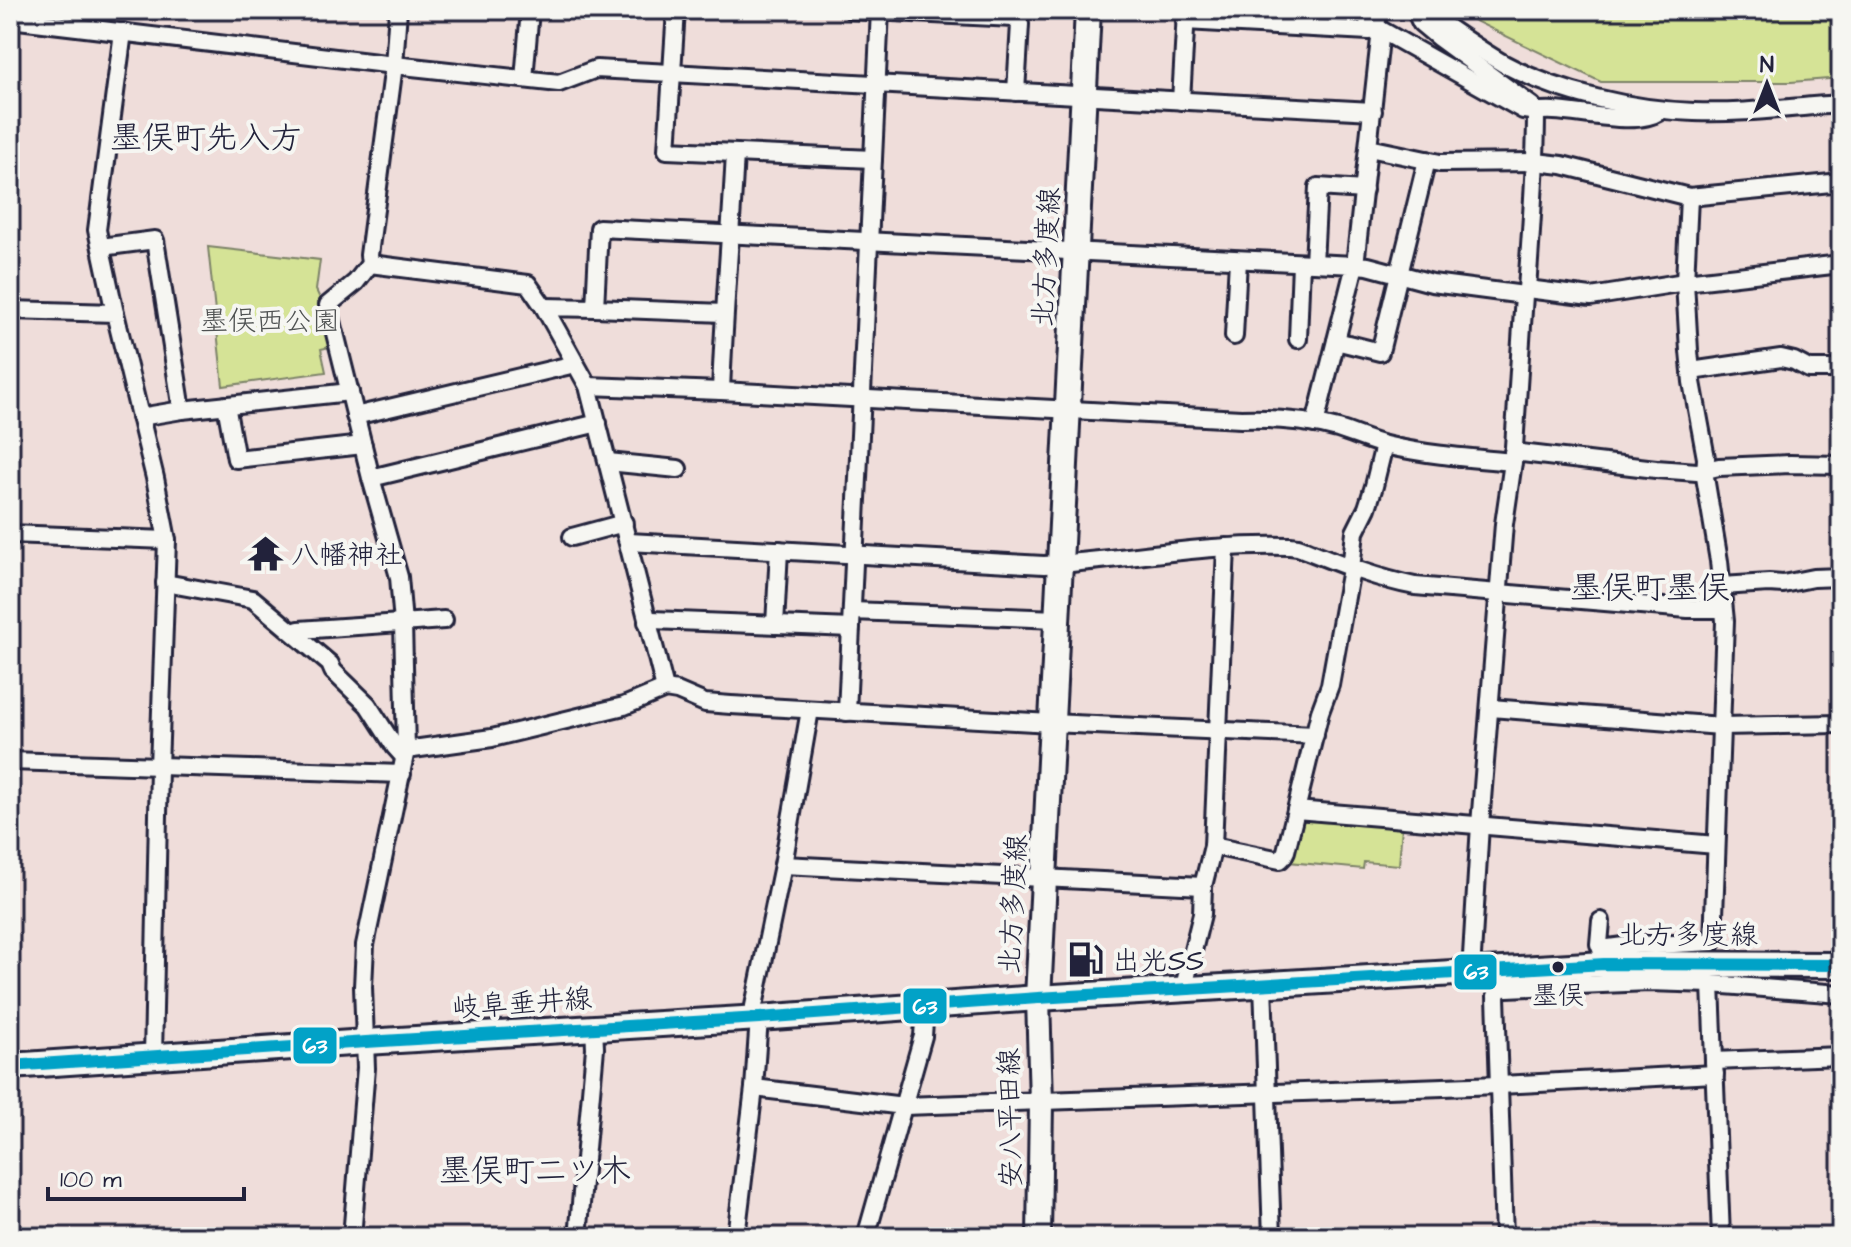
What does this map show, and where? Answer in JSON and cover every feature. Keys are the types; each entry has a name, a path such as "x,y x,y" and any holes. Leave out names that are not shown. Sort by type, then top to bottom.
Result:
{"main road":[{"name":"北方多度線","path":"1088,10 1038,998 1471,972 1500,977 1604,964 1841,965"},
{"name":"岐阜垂井線","path":"10,1066 1038,998"},
{"name":"安八平田線","path":"1038,998 1041,1102 1039,1237"}],"street":[{"path":"352,1237 366,1068 365,945 404,760 403,623 399,577 328,305 356,282 370,264 398,10"},
{"path":"524,79 530,10"},
{"path":"676,10 667,150 873,159"},
{"path":"852,10 1015,14 1020,24 1016,92"},
{"path":"1362,10 1523,110 1624,117 1651,117 1661,110"},
{"path":"1415,10 1421,23 1532,106 1536,113 1536,162 1513,457 1504,524 1471,972"},
{"path":"1422,10 1507,65 1544,81 1614,101 1661,110 1696,112 1841,104"},
{"path":"847,712 880,11"},
{"path":"1181,101 1186,16 1342,31 1369,31 1377,22"},
{"path":"10,19 559,83 596,69 1373,111"},
{"path":"1315,424 1355,265 1373,111 1377,22"},
{"path":"123,32 97,230 167,540 153,1057"},
{"path":"1369,148 1440,163 1536,162 1562,165 1689,197 1841,182"},
{"path":"721,391 735,153"},
{"path":"1336,341 1380,352 1427,160"},
{"path":"1298,339 1318,187 1364,190"},
{"path":"1601,921 1601,949 1639,944 1713,942 1725,621 1706,458 1691,371 1685,282 1689,197"},
{"path":"595,308 599,228 1355,265 1432,283 1591,297 1685,282 1841,264"},
{"path":"101,247 155,240 182,410"},
{"path":"1234,336 1238,260"},
{"path":"370,264 528,284 544,307 588,386 665,689"},
{"path":"544,307 724,313"},
{"path":"10,310 115,313"},
{"path":"1691,371 1781,358 1809,369 1841,369"},
{"path":"355,416 575,364"},
{"path":"588,386 1260,418 1315,424 1384,445 1435,454 1697,472 1719,467 1841,465"},
{"path":"140,417 350,392"},
{"path":"226,405 236,459 363,445"},
{"path":"371,478 598,423"},
{"path":"1213,846 1280,860 1286,851 1330,685 1355,532 1367,508 1384,445"},
{"path":"608,462 678,469"},
{"path":"572,537 624,523"},
{"path":"10,534 167,540"},
{"path":"629,542 1044,565 1276,545 1298,547 1351,569 1415,586 1688,609 1723,609"},
{"path":"1186,989 1202,914 1203,886 1213,846 1226,547"},
{"path":"775,625 779,550"},
{"path":"1722,586 1783,584 1841,577"},
{"path":"165,583 253,599 330,664 333,671 368,705 404,760"},
{"path":"647,622 775,625 851,620 1057,619"},
{"path":"294,632 444,620"},
{"path":"10,761 159,767 404,760 624,706 665,689 705,703 1315,735"},
{"path":"1491,708 1721,726 1841,724"},
{"path":"736,1237 754,1088 754,1006 810,710"},
{"path":"1296,810 1716,845"},
{"path":"783,865 1203,886"},
{"path":"1500,977 1507,988 1649,982 1841,994"},
{"path":"1500,977 1496,996 1504,1237"},
{"path":"1263,984 1272,1237"},
{"path":"1711,984 1721,1237"},
{"path":"866,1237 923,1036 925,1007"},
{"path":"578,1237 595,1048 594,1027"},
{"path":"754,1088 904,1106 1041,1102 1499,1085 1841,1056"}],"green space":[{"path":"1460,10 1841,10 1841,78 1791,82 1601,82 1473,20"},
{"name":"墨俣西公園","path":"208,247 320,260 316,290 334,346 321,349 326,372 223,386"},
{"path":"1307,818 1402,826 1399,865 1364,862 1363,869 1289,862 1299,824"}],"transit line":[{"name":"63","path":"10,1066 1604,964 1841,965"}],"place":[{"name":"八幡神社","path":"265,554"},
{"name":"出光SS","path":"1086,960"},
{"name":"墨俣","path":"1558,967"}],"district":[{"name":"墨俣町先入方","path":"206,137"},
{"name":"墨俣町墨俣","path":"1650,587"},
{"name":"墨俣町二ツ木","path":"535,1170"}]}
